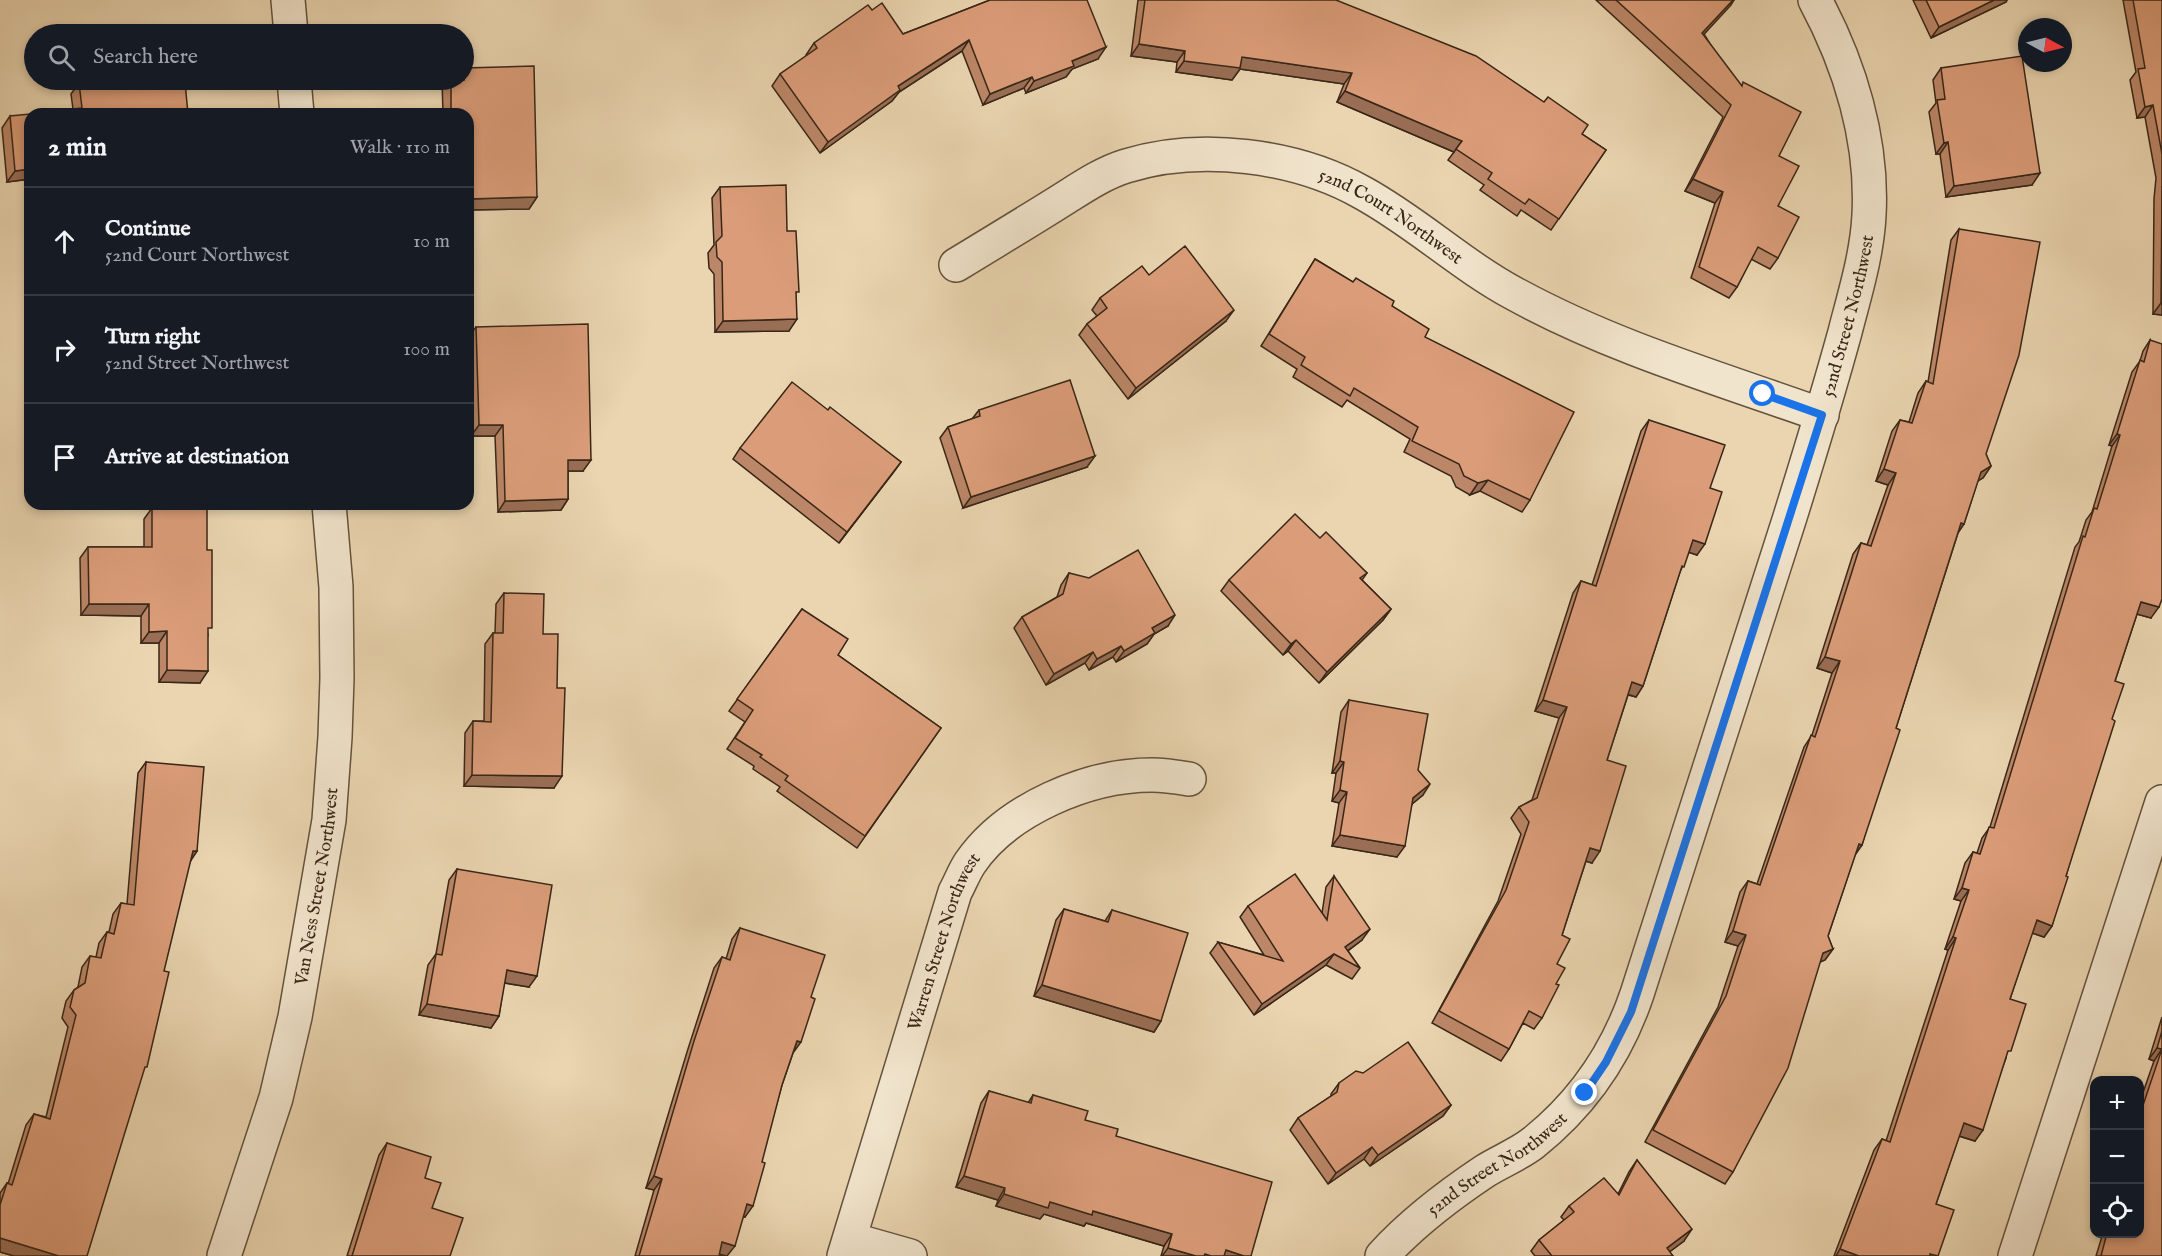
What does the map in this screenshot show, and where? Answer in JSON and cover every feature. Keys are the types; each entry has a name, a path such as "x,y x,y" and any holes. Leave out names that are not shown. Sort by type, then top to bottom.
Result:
{"street":[{"path":"288,0 290,24"},
{"name":"52nd Street Northwest","path":"1383,1256 1412,1227 1455,1193 1484,1172 1531,1145 1559,1120 1585,1093 1616,1046 1637,994 1822,415 1867,244 1869,181 1866,150 1852,88 1830,29 1815,0"},
{"path":"295,90 296,108"},
{"name":"52nd Court Northwest","path":"956,265 1095,180 1125,166 1192,155 1227,155 1262,159 1296,166 1330,177 1361,192 1391,209 1464,263 1560,318 1637,351 1822,415"},
{"name":"Van Ness Street Northwest","path":"224,1256 276,1098 295,1017 329,820 337,678 336,587 330,510"},
{"name":"Warren Street Northwest","path":"847,1247 955,892 970,863 994,837 1021,815 1048,800 1082,786 1117,778 1153,775 1189,779"},
{"path":"2015,1256 2162,802"},
{"path":"847,1247 910,1256"}],"building":[{"path":"990,0 1087,0 1106,47 1072,61 1074,66 1034,81 1032,77 990,94 969,40 898,86 900,90 828,142 780,74 817,48 814,43 868,5 872,10 882,3 903,34"},
{"path":"1145,0 1336,0 1476,56 1544,102 1548,97 1588,125 1582,134 1606,150 1559,219 1529,199 1525,204 1488,179 1492,173 1456,149 1462,141 1345,91 1352,73 1242,57 1240,68 1184,61 1185,51 1139,44"},
{"path":"1616,0 1733,0 1702,33 1742,86 1743,82 1801,112 1779,156 1799,166 1778,206 1799,217 1778,258 1758,247 1737,287 1699,267 1723,192 1693,179 1731,105"},
{"path":"1926,0 1994,0 1939,27"},
{"path":"2133,0 2162,0 2162,154 2153,105 2145,107 2138,69 2145,68"},
{"path":"2018,57 2018,72 2024,72 2040,173 1954,186 1948,142 1944,143 1937,100 1945,99 1941,68"},
{"path":"534,66 537,197 474,199 474,108 451,108 451,90 474,90 474,68"},
{"path":"80,90 186,90 187,108 82,108"},
{"path":"24,115 24,170 15,171 10,116"},
{"path":"786,185 787,231 796,231 799,292 796,292 797,319 723,321 722,262 717,257 716,242 722,236 720,187"},
{"path":"2162,186 2162,303 2161,303"},
{"path":"1959,229 2040,242 2019,355 1986,454 1991,466 1981,472 1964,524 1961,523 1896,728 1900,730 1862,845 1859,844 1828,936 1833,949 1823,953 1788,1068 1733,1172 1653,1130 1726,996 1746,935 1733,931 1748,881 1760,885 1811,735 1815,737 1840,661 1825,657 1861,543 1871,546 1896,473 1884,469 1900,420 1912,423 1926,381 1933,384"},
{"path":"1185,246 1234,310 1136,388 1087,324 1107,308 1100,298 1142,266 1149,275"},
{"path":"1315,259 1353,282 1356,278 1394,301 1392,306 1429,329 1425,337 1574,412 1530,500 1488,480 1478,483 1464,476 1459,464 1412,441 1418,427 1354,388 1350,396 1301,365 1305,357 1269,334"},
{"path":"588,324 591,460 568,460 568,499 505,501 503,425 479,425 476,327"},
{"path":"2150,340 2162,344 2162,599 2159,607 2141,602 2115,681 2124,684 2112,719 2115,721 2052,926 2037,920 2010,999 2026,1004 2011,1051 2008,1051 1983,1130 1964,1123 1936,1204 1954,1210 1938,1256 1930,1254 1930,1256 1859,1256 1840,1249 1882,1139 1890,1142 1956,938 1953,937 1969,890 1962,888 1973,852 1980,854 1989,827 1994,828 2083,536 2085,537 2094,508 2097,509 2140,360 2144,362"},
{"path":"1070,380 1095,456 971,497 948,427 980,416 979,410"},
{"path":"792,382 828,410 830,407 901,462 847,532 740,448"},
{"path":"1649,420 1725,445 1710,488 1722,492 1705,544 1693,540 1684,567 1682,566 1643,686 1632,682 1607,760 1626,766 1600,851 1590,848 1562,935 1570,939 1557,964 1565,968 1556,984 1559,985 1542,1018 1529,1011 1509,1049 1439,1011 1506,890 1529,822 1519,807 1537,798 1567,707 1543,700 1581,581 1596,586"},
{"path":"152,510 207,510 207,550 212,550 212,628 208,628 208,671 167,670 167,631 149,632 149,604 89,604 88,547 152,547"},
{"path":"1295,514 1320,538 1326,532 1367,573 1360,578 1391,609 1327,672 1296,640 1291,644 1229,580"},
{"path":"1138,550 1175,615 1152,628 1155,633 1124,651 1121,646 1097,659 1093,652 1054,674 1022,617 1063,594 1069,573 1089,578"},
{"path":"504,593 544,594 543,634 558,634 557,688 565,688 562,776 472,775 473,721 491,722 493,633 503,633"},
{"path":"802,609 848,639 838,655 941,728 865,836 785,780 788,776 760,757 762,755 735,738 753,710 737,699"},
{"path":"1349,700 1428,714 1418,770 1430,784 1413,798 1405,846 1340,835 1347,792 1340,790 1344,762 1340,761"},
{"path":"146,762 204,767 197,851 193,851 164,971 169,972 147,1067 145,1067 87,1256 59,1256 0,1238 0,1205 7,1183 12,1185 34,1114 50,1119 76,1015 70,1007 74,990 85,983 90,956 101,958 107,932 114,934 121,903 134,905"},
{"path":"457,869 552,885 537,976 507,970 499,1016 427,1004 436,954 442,955"},
{"path":"1295,874 1327,920 1334,876 1370,929 1345,947 1360,968 1334,954 1262,1004 1218,942 1283,961 1248,906"},
{"path":"1064,909 1108,922 1112,910 1188,933 1161,1021 1042,985"},
{"path":"740,928 825,955 811,997 815,999 801,1042 797,1041 782,1085 753,1206 747,1204 735,1246 722,1242 719,1256 639,1256 662,1179 654,1176 694,1041 722,957 730,960"},
{"path":"2162,1031 2162,1049 2157,1048"},
{"path":"1408,1042 1451,1105 1378,1155 1372,1147 1336,1173 1298,1118 1337,1092 1339,1083 1356,1071 1363,1073"},
{"path":"2162,1049 2162,1256 2101,1256 2106,1238 2144,1238 2144,1102"},
{"path":"989,1091 1031,1103 1033,1095 1088,1111 1085,1120 1118,1129 1116,1136 1272,1182 1251,1256 1226,1250 1224,1256 1205,1254 1196,1256 1168,1248 1172,1234 1093,1211 1092,1215 1050,1202 1048,1208 1004,1194 1005,1188 964,1176"},
{"path":"387,1143 431,1157 425,1178 441,1183 432,1208 463,1218 450,1256 352,1256"},
{"path":"1637,1160 1692,1229 1667,1248 1673,1256 1552,1256 1539,1240 1574,1212 1569,1206 1604,1178 1619,1195"}],"route":[{"path":"1585,1093 1616,1046 1631,1012 1822,415 1763,394"}]}
